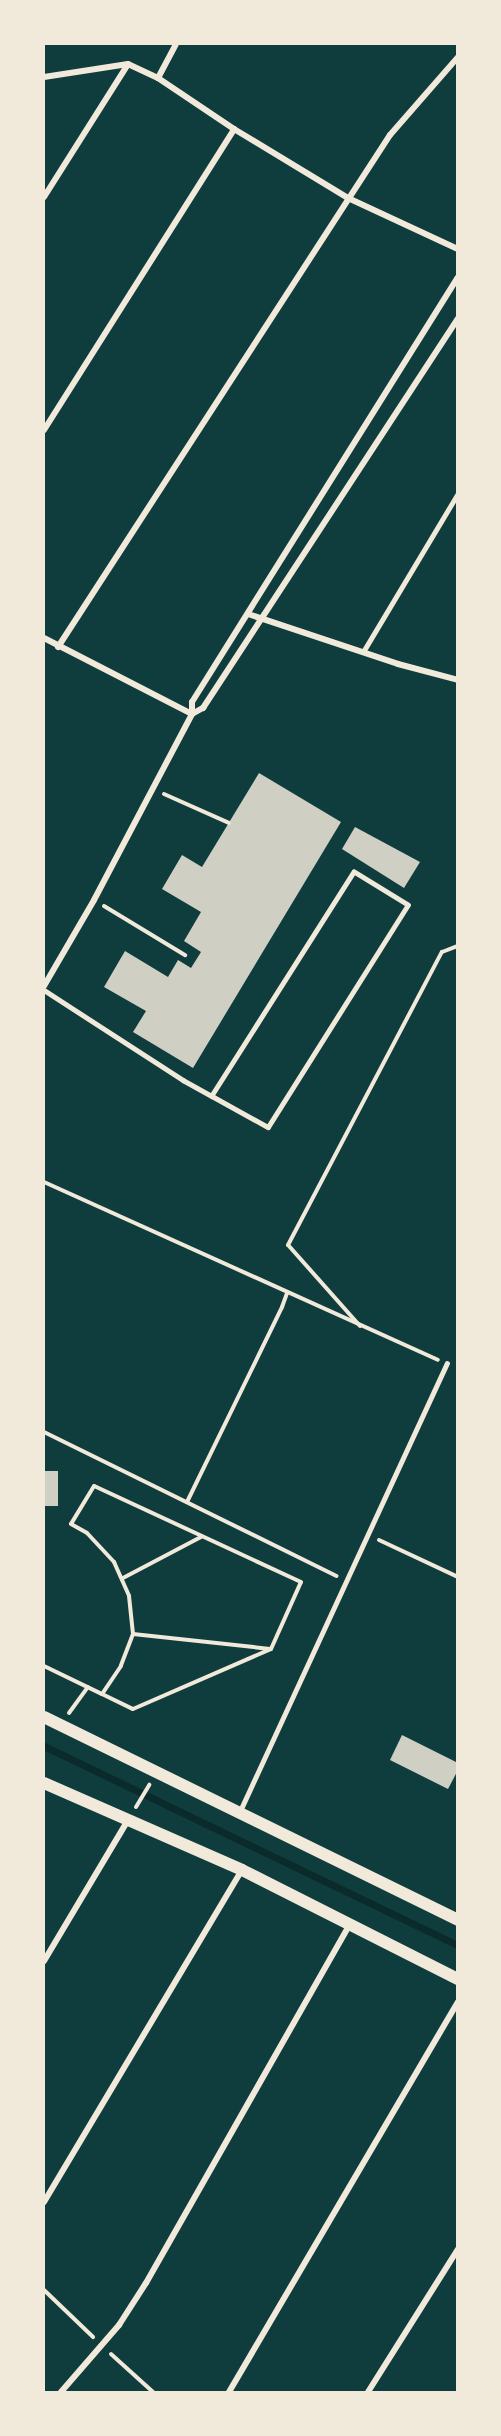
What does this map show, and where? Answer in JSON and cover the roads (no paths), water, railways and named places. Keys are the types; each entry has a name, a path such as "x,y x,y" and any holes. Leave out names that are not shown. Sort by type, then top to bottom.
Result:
{"main road":[{"path":"44,1717 458,1920"},
{"path":"44,1782 130,1817 242,1870 458,1979"}],"street":[{"path":"158,78 176,44"},
{"path":"58,647 390,135 458,57"},
{"path":"44,196 128,64"},
{"path":"44,77 128,64 158,78 234,129 348,198 458,249"},
{"path":"44,430 234,129"},
{"path":"44,986 94,900 192,714 192,702 458,277"},
{"path":"192,714 203,708 458,318"},
{"path":"248,614 398,664 458,680"},
{"path":"44,638 192,714"},
{"path":"44,1961 130,1817"},
{"path":"44,2202 242,1870"},
{"path":"61,2392 119,2325 146,2283 351,1924"},
{"path":"228,2392 458,2002"},
{"path":"368,2392 458,2249"}],"lane":[{"path":"363,652 458,493"},
{"path":"44,990 212,1096 268,1127 408,905 354,872 212,1096"},
{"path":"239,1813 447,1364"}],"waterway":[{"path":"44,1746 458,1945"}]}
